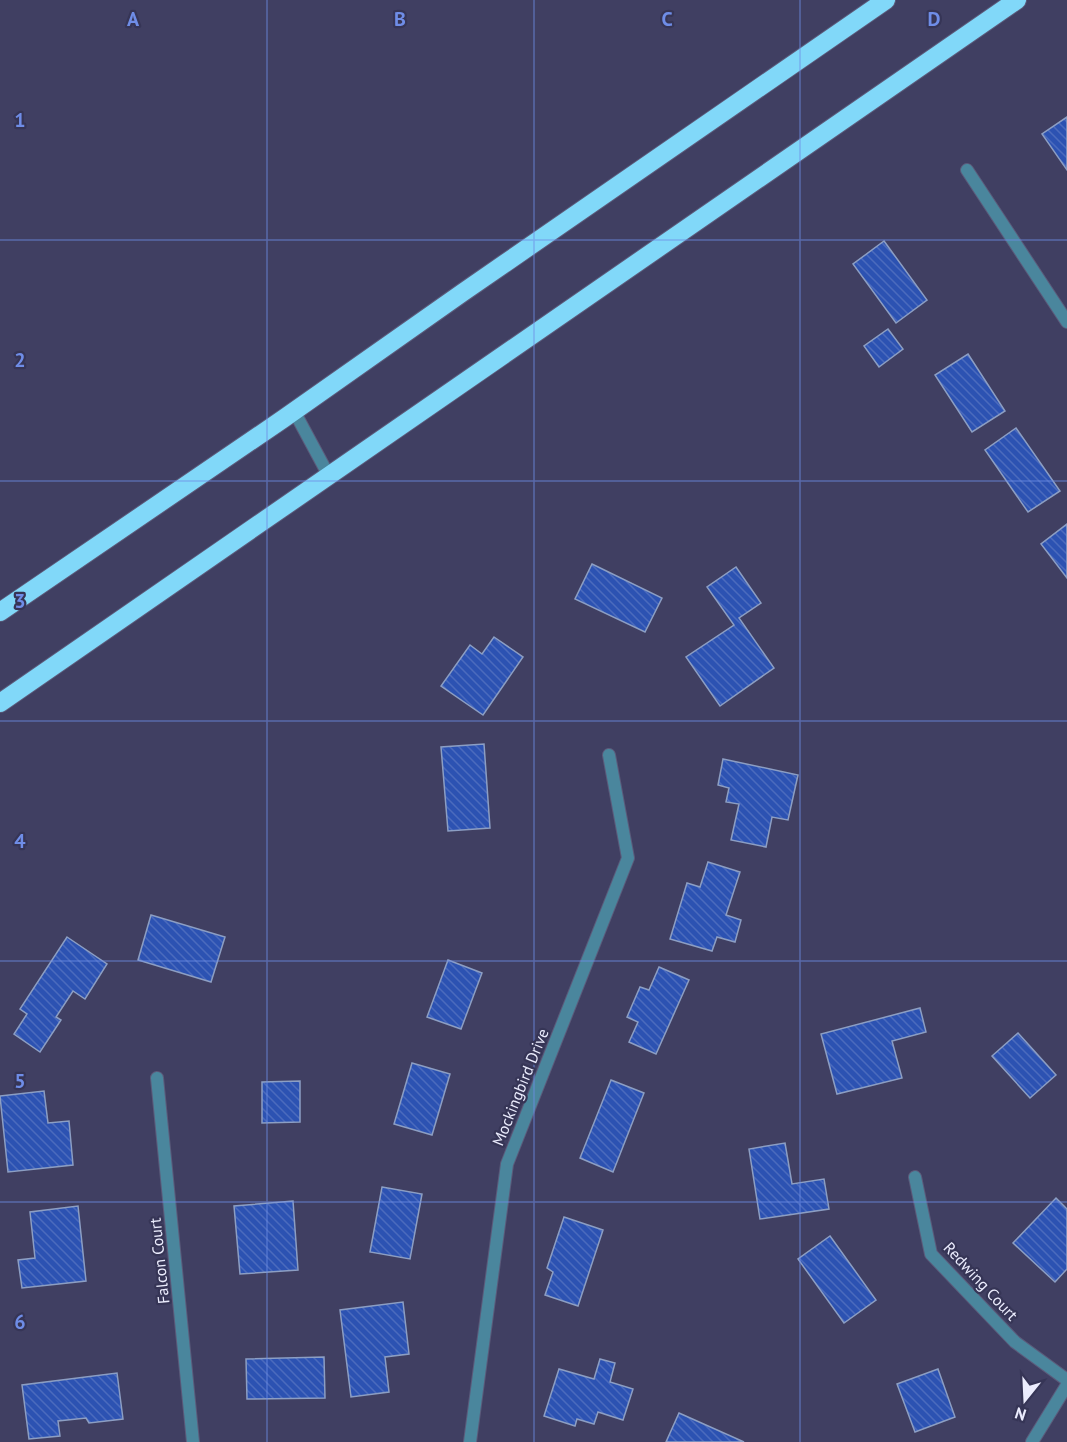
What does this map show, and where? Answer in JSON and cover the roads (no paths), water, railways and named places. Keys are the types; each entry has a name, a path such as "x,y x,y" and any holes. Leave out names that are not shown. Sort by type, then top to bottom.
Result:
{"highway":[{"path":"0,612 886,0"},
{"path":"0,704 1017,0"}],"street":[{"path":"967,170 1067,322"},
{"path":"294,411 329,476"},
{"name":"Mockingbird Drive","path":"470,1442 507,1164 628,858 609,755"},
{"name":"Falcon Court","path":"157,1078 193,1442"},
{"name":"Redwing Court","path":"915,1177 931,1254 1015,1342 1067,1380"},
{"path":"1032,1442 1067,1385"}]}
